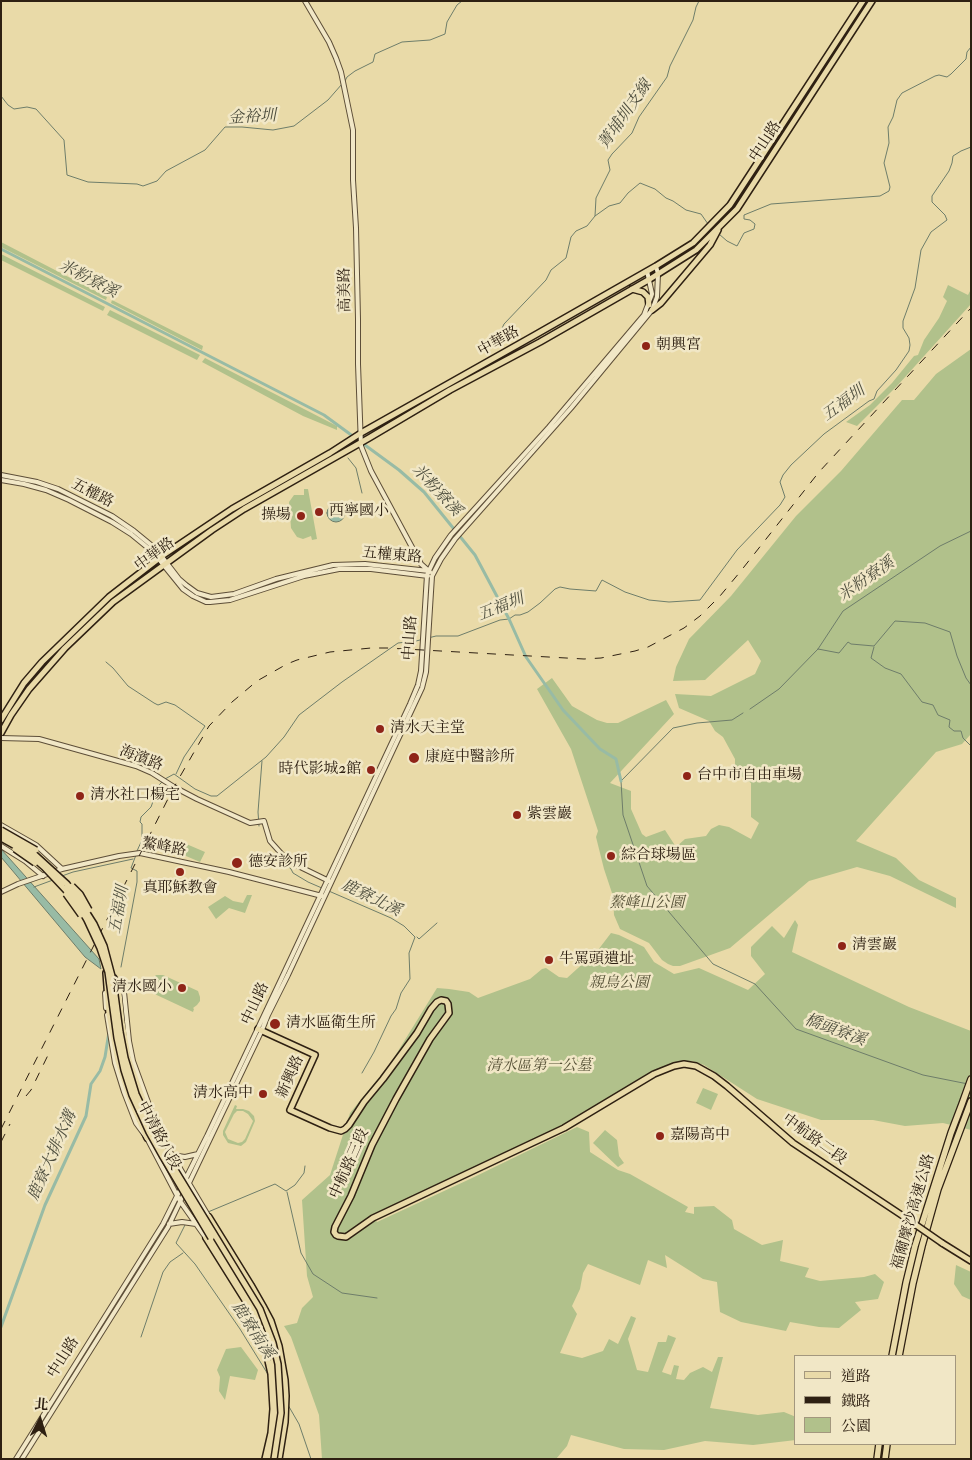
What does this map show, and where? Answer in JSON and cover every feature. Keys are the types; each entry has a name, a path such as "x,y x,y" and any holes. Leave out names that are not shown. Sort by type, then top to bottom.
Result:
{"highway":[{"name":"福爾摩沙高速公路","path":"899,1355 922,1246 962,1104 971,1079"},
{"name":"福爾摩沙高速公路","path":"892,1355 915,1246 954,1134 971,1101"},
{"path":"877,1459 879,1445"},
{"path":"885,1459 887,1445"}],"main road":[{"name":"中山路","path":"647,270 693,243 730,205 863,1"},
{"name":"中山路","path":"650,279 696,250 737,209 872,1"},
{"path":"652,310 662,303 710,245 721,224"},
{"name":"中華路","path":"1,720 24,683 42,662 109,597 160,557 232,509 330,454 361,433 536,336 647,270"},
{"name":"中華路","path":"1,733 28,689 65,648 113,602 206,534 234,515 361,444 450,390 540,342 650,279"},
{"path":"629,290 637,289 643,292 648,297 649,305"},
{"path":"536,336 540,342"},
{"path":"1,831 34,848 56,868 80,894 94,920 92,924 111,989 116,1038 132,1095 163,1157 256,1311 269,1344 273,1359 277,1400 276,1434 272,1459"},
{"path":"1,838 28,853 44,867 76,901 104,946 119,993 128,1057 147,1111 156,1129"},
{"path":"1,842 32,861 42,870 65,893 80,914 92,924"},
{"path":"106,967 110,1014 118,1061 130,1099 147,1138"},
{"path":"112,972 123,1049 136,1094 166,1155 260,1309 273,1343 278,1364 281,1414 272,1459"},
{"name":"中航路三段","path":"290,1110 335,1130 341,1131 345,1129 417,1032 431,1009 437,1002 441,1000 446,1001 449,1013 430,1039 396,1099 372,1145 351,1196 335,1227 334,1232 336,1235 342,1237 373,1218 564,1128 642,1081"},
{"name":"新興路","path":"260,1030 315,1055 290,1110"},
{"name":"中航路二段","path":"642,1081 674,1066 684,1064 696,1066 727,1086 793,1143 971,1261"},
{"path":"209,1217 263,1306 271,1321 279,1346 286,1396 285,1422 279,1459"},
{"path":"206,1238 248,1305 264,1343 271,1374 273,1404 271,1433 265,1459"}],"street":[{"name":"高美路","path":"305,1 336,58 341,72 353,130 361,444 372,471 421,564 430,574"},
{"path":"465,524 571,408 652,310 657,296 658,274 656,266"},
{"path":"506,478 644,314 652,294 647,270"},
{"name":"五權路","path":"1,475 37,482 58,489 93,506 134,531 151,544 160,557"},
{"name":"五權路","path":"1,480 46,490 77,503 131,534 160,557"},
{"name":"中山路","path":"22,1459 169,1224 189,1184 418,685 423,658 430,574 435,558 451,535 465,524"},
{"name":"中山路","path":"430,574 465,524"},
{"name":"五權東路","path":"160,557 183,589 193,596 210,602 230,600 304,576 339,569 371,568 430,574"},
{"name":"海濱路","path":"1,738 39,739 136,766 197,799 250,824 264,821 270,842 288,861 329,881"},
{"path":"1,825 36,845 62,870"},
{"path":"1,846 26,861 43,876"},
{"name":"鰲峰路","path":"1,892 9,887 62,870 119,856 140,853 229,872 322,896"},
{"name":"中清路八段","path":"124,992 133,1061 156,1129 209,1217"},
{"name":"中清路八段","path":"105,993 110,1039 115,1063 136,1123 147,1138 180,1201 206,1238"},
{"name":"中山路","path":"16,1459 163,1224 260,1030"},
{"path":"171,1155 185,1157 198,1154"},
{"path":"180,1201 189,1206 199,1203"},
{"path":"169,1224 182,1222 196,1224"}],"green space":[{"path":"1,242 107,297 106,300 1,247"},
{"path":"1,254 105,307 103,311 1,260"},
{"path":"948,285 968,295 971,289 971,304 897,386 857,426 846,422 870,405 892,383 914,356 918,355 924,340 939,318 947,301 943,297"},
{"path":"112,300 203,346 202,350 111,303"},
{"path":"110,310 200,355 197,360 107,315"},
{"name":"鰲峰山公園","path":"971,349 971,734 962,744 936,752 856,841 896,858 919,880 956,898 956,908 890,876 857,867 809,881 730,948 680,966 668,964 662,960 649,943 620,929 614,915 613,896 596,837 598,831 571,749 537,689 552,678 572,706 597,720 607,723 618,723 666,700 674,714 610,783 631,791 631,809 642,834 646,837 665,830 676,847 685,839 706,836 711,829 719,825 729,827 751,839 759,823 751,817 751,783 735,772 735,759 723,737 715,731 709,721 679,708 675,694 711,696 755,674 761,661 748,640 705,680 673,681 676,667 689,639 731,596 796,516 841,471 902,400 914,400 936,374"},
{"path":"205,358 337,426 337,430 303,416 202,362"},
{"path":"304,489 308,489 317,539 312,540 311,536 303,539 297,537 291,528 289,502 294,495 304,495"},
{"path":"184,843 205,852 200,862 179,853"},
{"path":"247,895 252,895 245,913 229,908 216,919 208,907 225,896 233,901 243,903"},
{"path":"795,920 798,925 792,952 909,1007 971,1031 971,1130 943,1123 905,1126 873,1120 821,1120 757,1099 704,1065 692,1061 680,1063 644,1076 551,1135 373,1216 377,1222 577,1127 589,1132 590,1152 618,1170 630,1174 688,1207 685,1212 694,1214 694,1207 714,1206 732,1220 734,1229 762,1245 783,1240 780,1261 809,1268 805,1277 820,1281 864,1277 875,1274 884,1282 878,1299 855,1302 861,1310 839,1328 790,1322 786,1331 741,1322 720,1312 717,1282 703,1279 665,1255 667,1268 648,1260 640,1285 588,1264 583,1273 580,1289 572,1306 577,1314 560,1353 582,1358 603,1351 609,1339 618,1344 631,1316 636,1318 628,1339 637,1370 648,1372 658,1342 666,1342 668,1335 676,1338 662,1372 671,1375 674,1365 679,1366 676,1379 684,1380 690,1373 703,1367 712,1372 718,1357 723,1357 710,1408 758,1415 784,1412 794,1416 794,1440 753,1445 705,1441 664,1450 624,1449 571,1435 567,1446 556,1459 322,1459 319,1415 291,1337 284,1326 297,1323 302,1308 313,1297 307,1276 302,1200 330,1175 350,1113 390,1064 437,988 469,992 478,998 530,979 546,968 559,977 567,978 598,950 611,933 644,947 654,962 674,974 699,968 748,990 765,974 751,956 751,947 772,926 784,938"},
{"path":"156,975 163,975 198,991 200,1001 193,1008 193,1012 146,990 147,987 150,988 151,981"},
{"path":"703,1088 718,1094 711,1110 696,1103"},
{"path":"235,1105 237,1106 236,1109 249,1111 254,1116 255,1121 246,1142 241,1146 228,1143 223,1135","holes":["237,1111 243,1111 253,1121 245,1139 238,1143 228,1139 225,1132 234,1114"]},
{"path":"605,1130 617,1140 619,1156 624,1163 618,1167 593,1143"},
{"path":"956,1265 971,1272 971,1300 962,1296 954,1284"},
{"path":"241,1347 258,1370 255,1380 230,1376 225,1400 219,1391 220,1377 217,1370 226,1349"}],"shaded area":[{"path":"332,504 340,504 345,509 343,520 332,522 327,517 327,509"},
{"path":"1,849 99,959 101,969 85,957 1,857"}],"waterway":[{"name":"金裕圳","path":"345,81 355,71 373,62 375,54 402,42 430,40 445,34 447,22 457,5 462,1"},
{"name":"菁埔圳支線","path":"480,350 498,337 504,324 546,280 551,270 566,258 571,237 576,231 587,226 595,216 596,198 610,170 608,160 632,133 639,117 667,77 670,66 693,20 699,1"},
{"path":"719,234 737,246 744,233 754,229 755,224 750,220 744,219 744,215 771,204 880,196 889,191 890,187 884,163 889,143 888,127 893,117 897,100 902,93 935,76 947,77 966,59 967,52 971,47"},
{"name":"金裕圳","path":"1,96 14,109 27,107 36,109 64,140 67,175 88,182 137,184 143,186 157,181 166,171 205,150 225,127 273,130 294,126 328,100 342,84"},
{"name":"五福圳","path":"165,779 174,774 195,789 211,796 217,796 266,757 284,737 299,715 398,643 436,636 458,636 500,620 509,619 515,615 528,612 555,589 560,587 596,591 602,580 625,592 649,600 669,602 700,600 737,550 780,505 785,497 780,482 791,465 824,434 874,399 877,391 896,370 909,351 909,338 903,328 903,321 915,288 921,250 931,232 947,220 945,215 932,202 932,196 949,171 953,156 971,147"},
{"path":"595,216 609,206 620,203 640,183 655,189 686,210 701,214 708,224"},
{"name":"米粉寮溪","path":"1,249 324,415 399,470 424,492 475,555 509,619 526,657 563,710 600,749 616,759 621,781"},
{"path":"348,458 356,468 362,493"},
{"name":"米粉寮溪","path":"750,709 779,689 818,649 843,611 940,546 971,531"},
{"path":"818,649 839,653 848,642 851,644 874,646 895,621 925,623 950,632 957,656 971,685"},
{"path":"874,647 871,658 885,668 901,674 922,702 933,705 938,715 950,720 949,727 954,731 961,731 963,738 971,746"},
{"path":"106,662 128,686 154,703 158,705 166,702 175,705 205,726 184,757 176,774"},
{"name":"橋頭寮溪","path":"743,713 732,720 697,723 673,728 621,781 623,815 647,886 713,964 755,984 796,1029 923,1075 968,1084"},
{"name":"鹿寮北溪","path":"259,826 258,812 262,761"},
{"name":"五福圳","path":"137,851 142,840 141,817 151,807 159,785 162,782"},
{"name":"五福圳","path":"121,967 137,882 137,871 131,868 136,855"},
{"path":"62,876 133,859"},
{"name":"鹿寮北溪","path":"283,862 293,873 308,882 391,918 404,926 415,937 409,953 410,979 401,993 396,1009 362,1073"},
{"path":"34,887 53,880"},
{"path":"417,937 419,939 437,923"},
{"name":"鹿寮大排水溝","path":"1,1327 45,1205 86,1116 91,1084 100,1071 105,1057 109,1032"},
{"name":"鹿寮北溪","path":"208,1212 275,1184 286,1191 295,1185 304,1173 305,1166"},
{"path":"287,1192 301,1253 313,1274 342,1293 377,1298"},
{"name":"鹿寮南溪","path":"185,1225 176,1243 195,1264 240,1329 269,1376"},
{"path":"141,1337 163,1272 170,1262 183,1253"},
{"name":"鹿寮南溪","path":"288,1405 299,1424 311,1459"}],"railway":[{"path":"1,1129 174,787 209,726 232,702 257,681 287,664 330,652 387,648 584,659 601,658 648,647 684,628 700,616 720,596 819,472 971,308"},
{"path":"26,1096 31,1090 50,1051"},
{"path":"1,1142 10,1124"}],"place":[{"name":"朝興宮","path":"646,346"},
{"name":"西寧國小","path":"319,512"},
{"name":"操場","path":"301,516"},
{"name":"清水天主堂","path":"380,729"},
{"name":"康庭中醫診所","path":"414,758"},
{"name":"時代影城2館","path":"371,770"},
{"name":"台中市自由車場","path":"687,776"},
{"name":"清水社口楊宅","path":"80,796"},
{"name":"紫雲巖","path":"517,815"},
{"name":"綜合球場區","path":"611,856"},
{"name":"德安診所","path":"237,863"},
{"name":"真耶穌教會","path":"180,872"},
{"name":"清雲巖","path":"842,946"},
{"name":"牛罵頭遺址","path":"549,960"},
{"name":"清水國小","path":"182,988"},
{"name":"清水區衛生所","path":"275,1024"},
{"name":"清水高中","path":"263,1094"},
{"name":"嘉陽高中","path":"660,1136"}],"park label":[{"name":"親鳥公園","path":"619,984"},
{"name":"清水區第一公墓","path":"539,1067"}]}
